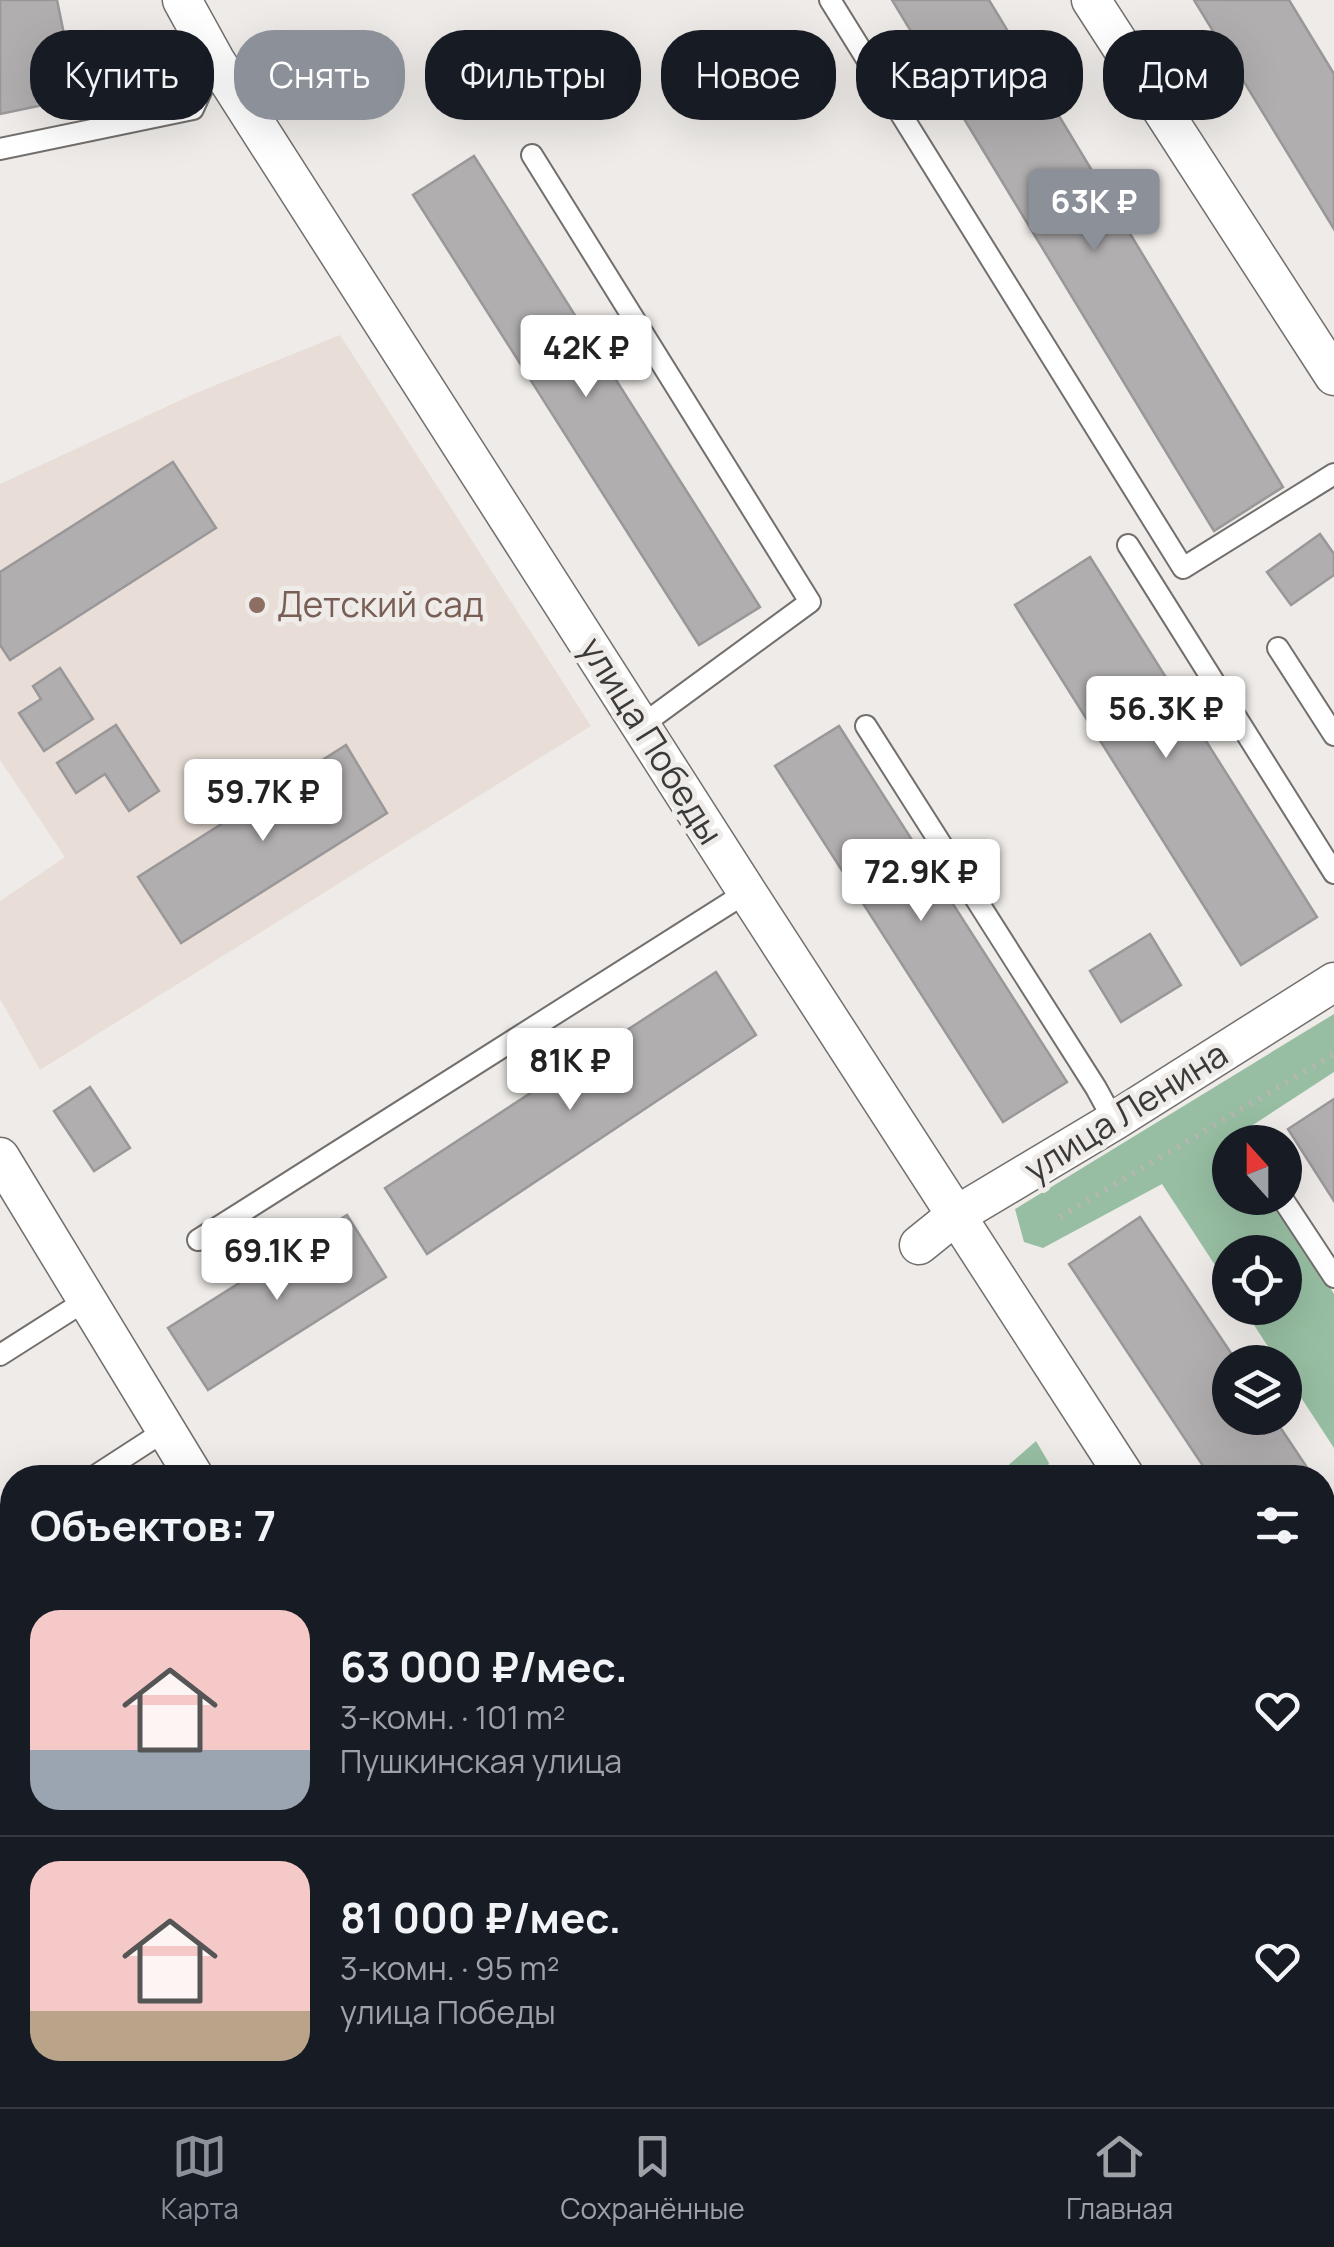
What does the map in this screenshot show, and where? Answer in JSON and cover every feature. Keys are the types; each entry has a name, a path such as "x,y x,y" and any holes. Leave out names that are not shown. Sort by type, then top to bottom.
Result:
{"street":[{"name":"улица Победы","path":"182,0 215,60 1118,1465"},
{"path":"1091,0 1334,376"},
{"name":"улица Ленина","path":"920,1245 956,1216 1334,982"},
{"path":"0,1157 187,1465"}],"lane":[{"path":"830,0 1183,568 1334,474"},
{"path":"0,150 193,109 215,60"},
{"path":"532,155 810,602 642,725"},
{"path":"1128,545 1334,872"},
{"path":"1278,648 1334,734"},
{"path":"866,726 1114,1121"},
{"path":"198,1240 747,892"},
{"path":"1293,1215 1334,1277"},
{"path":"0,1355 88,1299"},
{"path":"116,1465 166,1430"}],"path":[{"path":"1060,1217 1334,1054"}],"shaded area":[{"name":"Детский сад","path":"340,335 591,726 40,1070 0,999 0,901 65,857 0,760 0,484 196,393"}],"green space":[{"path":"1334,1014 1334,1072 1253,1125 1212,1125 1212,1215 1285,1215 1297,1235 1212,1235 1212,1260 1162,1184 1043,1248 1024,1242 1015,1209"},
{"path":"1302,1243 1334,1294 1334,1448 1302,1399 1302,1345 1267,1345 1254,1325 1302,1325"},
{"path":"1036,1441 1049,1463 1048,1465 1009,1465"}],"building":[{"path":"0,0 57,0 63,30 30,30 30,108 0,114"},
{"path":"892,0 989,0 1007,30 910,30"},
{"path":"1194,0 1289,0 1334,74 1334,229 1244,82 1244,30 1212,30"},
{"path":"965,120 1061,120 1283,487 1214,531"},
{"path":"474,156 760,607 699,645 413,195"},
{"path":"173,462 216,528 10,660 0,645 0,572"},
{"path":"1320,534 1334,554 1334,575 1291,605 1267,572"},
{"path":"1090,557 1317,917 1241,965 1015,605"},
{"path":"60,668 93,719 44,751 19,713 41,699 33,686"},
{"path":"116,725 159,791 129,811 105,774 76,793 57,763"},
{"path":"839,726 1067,1082 1003,1122 775,766"},
{"path":"346,745 387,813 181,943 138,877"},
{"path":"1150,934 1181,985 1121,1022 1090,971"},
{"path":"716,972 756,1035 427,1254 385,1188"},
{"path":"90,1087 130,1148 94,1171 54,1111"},
{"path":"1334,1099 1334,1201 1302,1151 1302,1125 1294,1125"},
{"path":"347,1215 386,1277 208,1390 168,1328"},
{"path":"1140,1217 1226,1345 1212,1345 1212,1435 1285,1435 1305,1465 1202,1465 1069,1264"}],"place":[{"name":"Детский сад","path":"257,605"}]}
